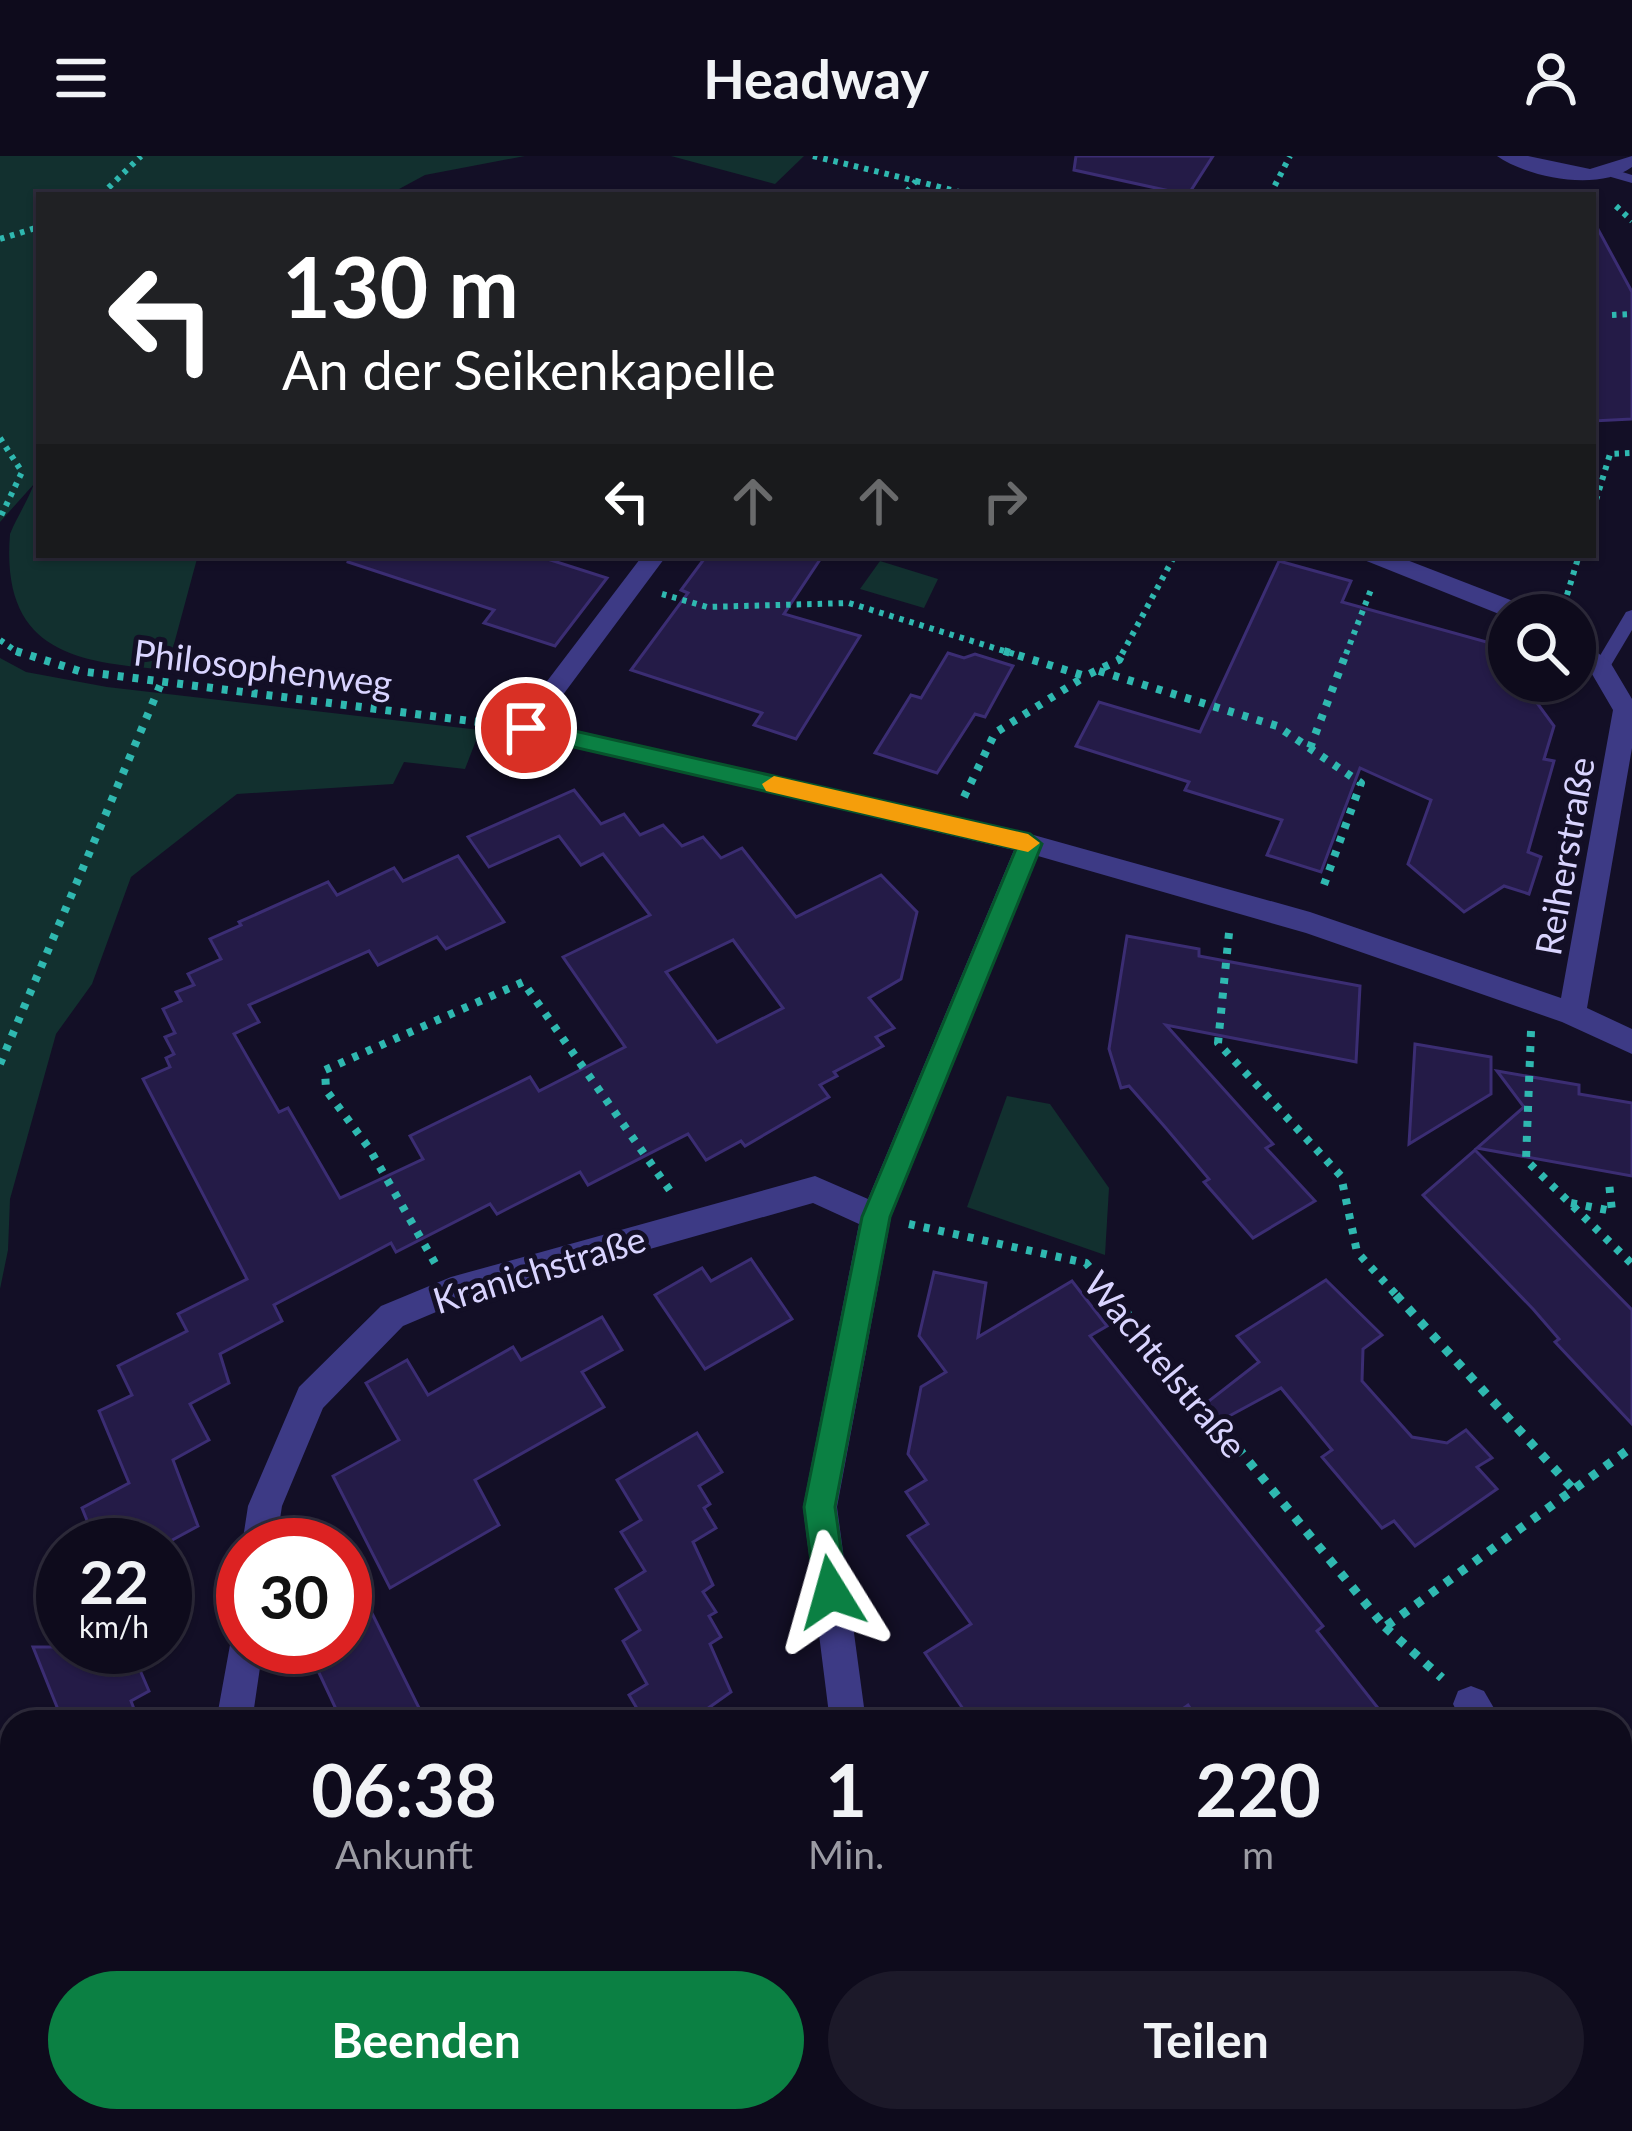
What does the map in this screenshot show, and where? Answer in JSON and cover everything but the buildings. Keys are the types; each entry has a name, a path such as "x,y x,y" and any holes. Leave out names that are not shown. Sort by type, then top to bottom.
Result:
{"street":[{"path":"1506,156 1592,175 1624,177 1632,157"},
{"path":"653,558 526,728 951,824 1310,923 1572,1014 1632,1042"},
{"path":"1380,558 1488,600"},
{"name":"Reiherstraße","path":"1572,1014 1625,767 1629,711 1596,663"},
{"path":"846,1710 820,1507 876,1217 1030,844"},
{"name":"Kranichstraße","path":"263,1518 311,1397 392,1316 451,1291 815,1189 876,1217"},
{"path":"236,1710 241,1674"}],"lane":[{"path":"1601,668 1632,616"}],"path":[{"path":"103,192 141,156"},
{"path":"813,156 959,192"},
{"path":"1272,192 1290,156"},
{"path":"907,192 916,181"},
{"path":"1616,206 1632,221"},
{"path":"0,238 36,228"},
{"path":"1612,315 1632,314"},
{"path":"0,438 22,472 0,518"},
{"path":"1596,501 1610,454 1632,453"},
{"path":"951,824 995,733 1119,660 1172,558"},
{"path":"1310,748 1377,558"},
{"path":"1567,594 1578,558"},
{"path":"632,585 707,608 849,603 1085,676"},
{"name":"Philosophenweg","path":"0,640 26,658 161,681 526,728"},
{"path":"1097,670 1277,726 1361,783 1310,923"},
{"path":"0,1064 161,681"},
{"path":"1232,902 1218,1042 1341,1175 1357,1252 1574,1489"},
{"path":"451,1291 369,1148 326,1090 325,1070 524,982 693,1222"},
{"path":"1532,1000 1526,1160 1632,1264"},
{"path":"1570,1203 1612,1211 1609,1183"},
{"name":"Wachtelstraße","path":"876,1217 1086,1263 1385,1628 1474,1710"},
{"path":"1385,1628 1632,1447"}],"green space":[{"path":"0,156 525,156 425,175 394,192 36,192 36,558 197,558 167,670 78,656 33,629 18,606 10,575 10,534 34,484 0,522"},
{"path":"671,156 804,156 775,184"},
{"path":"880,561 938,579 924,608 860,589"},
{"path":"0,658 26,672 107,687 480,730 465,769 404,762 393,784 237,794 131,877 92,984 56,1034 10,1199 8,1250 0,1289"},
{"path":"1007,1096 1050,1104 1109,1188 1105,1255 967,1207"}],"slow traffic":[{"path":"774,784 1028,843"}],"route":[{"path":"526,728 1030,844 876,1217 820,1507 831,1592"}]}
